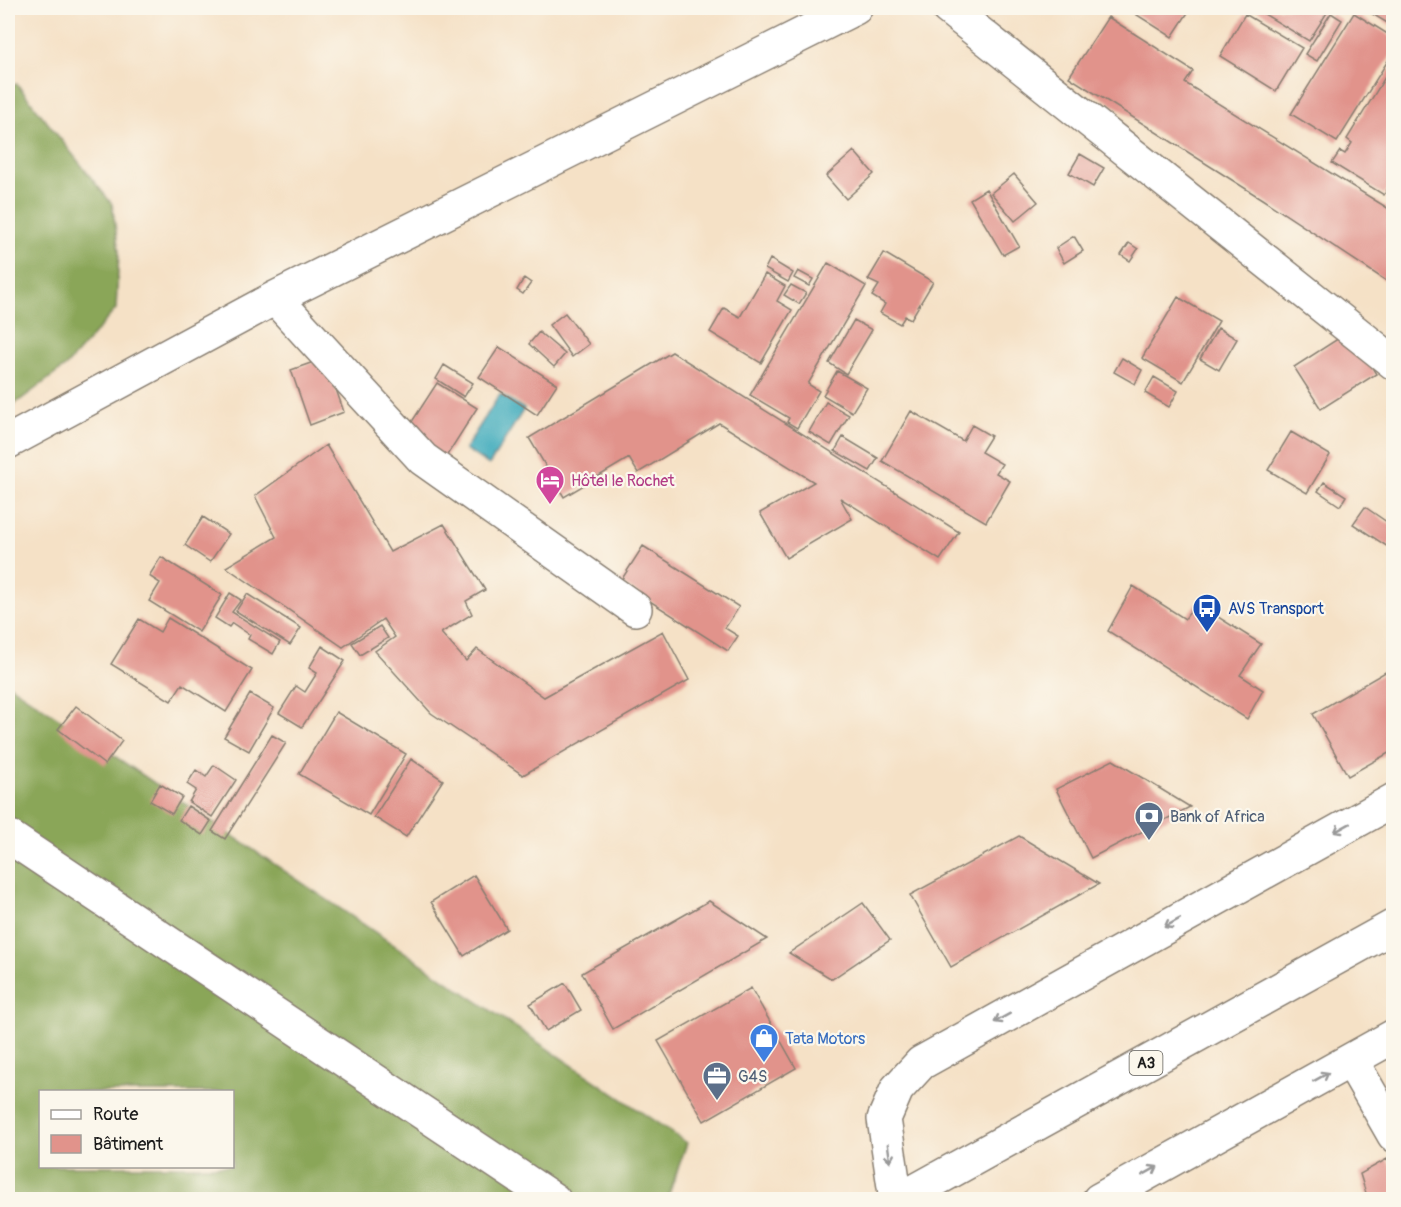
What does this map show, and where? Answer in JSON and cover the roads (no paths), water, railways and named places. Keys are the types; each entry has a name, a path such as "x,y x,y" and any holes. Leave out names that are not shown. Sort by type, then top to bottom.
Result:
{"main road":[{"path":"8,442 275,298 855,8"},
{"path":"948,8 1394,363"},
{"path":"275,298 423,459 635,609"},
{"path":"897,1200 884,1119 897,1089 921,1063 1394,800"},
{"path":"8,836 554,1200"},
{"name":"A3","path":"897,1200 1394,926"},
{"path":"1099,1200 1394,1036"},
{"path":"1351,1060 1394,1135"}],"water":[{"path":"500,394 524,409 489,465 465,449"}],"place":[{"name":"Hôtel le Rochet","path":"550,506"},
{"name":"AVS Transport","path":"1207,634"},
{"name":"Bank of Africa","path":"1149,842"},
{"name":"Tata Motors","path":"764,1064"},
{"name":"G4S","path":"717,1102"}]}
